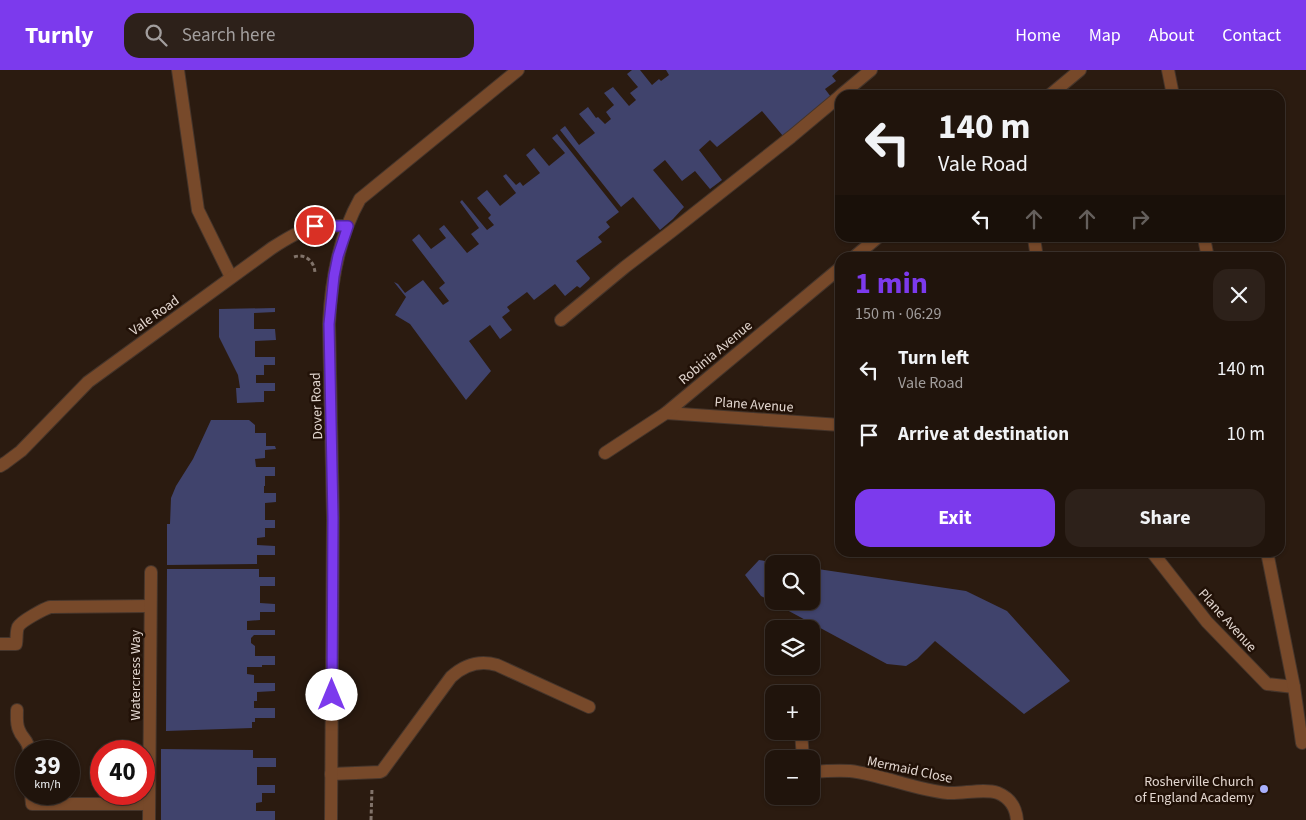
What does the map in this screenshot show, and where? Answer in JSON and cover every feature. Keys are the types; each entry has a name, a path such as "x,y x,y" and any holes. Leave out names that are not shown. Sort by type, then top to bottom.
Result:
{"street":[{"path":"178,70 198,210 231,277"},
{"name":"Dover Road","path":"331,820 333,518 329,324 336,270 348,226 360,199 518,70"},
{"path":"848,90 871,70"},
{"path":"1056,90 1080,70"},
{"path":"1168,70 1172,90"},
{"path":"561,320 835,101"},
{"name":"Vale Road","path":"0,466 21,451 88,382 272,248 300,231 319,226 348,226"},
{"path":"860,252 872,242"},
{"name":"Robinia Avenue","path":"605,453 666,412 835,272"},
{"name":"Plane Avenue","path":"666,412 835,422"},
{"name":"Plane Avenue","path":"1156,557 1207,622 1267,684 1294,687"},
{"path":"1268,557 1294,687 1302,743"},
{"name":"Watercress Way","path":"149,740 150,572"},
{"path":"0,644 16,644 20,624 50,607 150,606"},
{"path":"331,774 382,771 451,678 460,670 474,664 497,665 589,707"},
{"path":"17,710 18,729 26,740"},
{"name":"Mermaid Close","path":"820,772 851,772 948,793 993,792 1004,796 1011,803 1016,812 1017,820"},
{"name":"Watercress Way","path":"149,805 149,820"}],"path":[{"path":"290,258 302,255 312,262 315,271 315,281"}],"shaded area":[{"path":"632,70 640,70 652,85 659,79 661,81 669,75 666,70 839,70 832,76 836,81 825,89 831,97 783,136 762,111 717,147 710,140 699,150 722,180 710,189 695,171 682,181 665,160 653,170 684,207 660,230 633,197 621,207 560,130 565,126 579,145 595,133 579,114 588,107 596,118 598,117 605,124 611,119 606,112 614,105 604,93 613,87 629,106 636,100 630,93 638,87 627,74"},
{"path":"557,134 619,212 606,222 610,227 598,237 602,242 576,261 590,278 580,288 577,286 565,296 555,284 534,300 527,292 507,307 510,311 502,317 512,330 500,339 490,325 469,341 491,371 466,400 410,324 395,315 406,297 394,282 405,293 423,280 443,305 449,301 439,288 445,283 412,240 419,234 431,249 446,238 439,229 444,225 467,253 479,244 471,234 479,228 460,202 462,200 487,230 494,225 488,218 491,215 477,198 487,190 500,206 516,193 503,176 506,174 516,185 520,182 523,186 540,173 526,155 534,148 549,166 565,153 552,138"},
{"path":"275,308 275,312 254,313 254,329 275,329 276,340 255,341 255,357 275,357 275,365 264,365 264,375 256,375 256,383 275,383 275,391 264,391 264,402 237,403 236,388 240,388 238,375 219,337 219,309"},
{"path":"211,420 249,420 255,425 255,433 266,433 266,446 275,446 276,449 265,450 265,458 255,459 256,467 275,467 275,476 265,476 264,493 276,493 276,502 265,503 265,520 275,520 275,528 265,528 265,537 257,538 257,545 275,546 275,555 257,555 257,564 167,565 167,524 170,524 171,498 176,486 193,459"},
{"path":"759,560 765,561 765,598 761,596 745,575"},
{"path":"167,569 259,569 259,577 275,577 275,586 260,586 260,603 275,604 275,612 260,612 260,620 247,621 247,630 275,630 275,635 254,635 251,638 251,643 255,646 255,656 275,656 275,665 247,667 247,674 254,675 254,683 275,683 275,691 257,692 257,701 254,701 254,708 275,708 275,718 255,718 255,722 252,722 252,728 166,731"},
{"path":"820,569 966,591 1007,611 1070,681 1024,714 935,641 917,659 906,666 887,664 820,628 820,620 805,620 787,610 820,610"},
{"path":"161,749 253,750 253,758 276,758 276,767 257,767 257,785 275,785 275,793 262,793 262,802 256,803 256,811 275,811 275,820 161,820"}],"place":[{"name":"Rosherville Church of England Academy","path":"1264,789"}],"route":[{"path":"315,226 348,226 338,256 334,276 329,324 333,518 332,695"}]}
